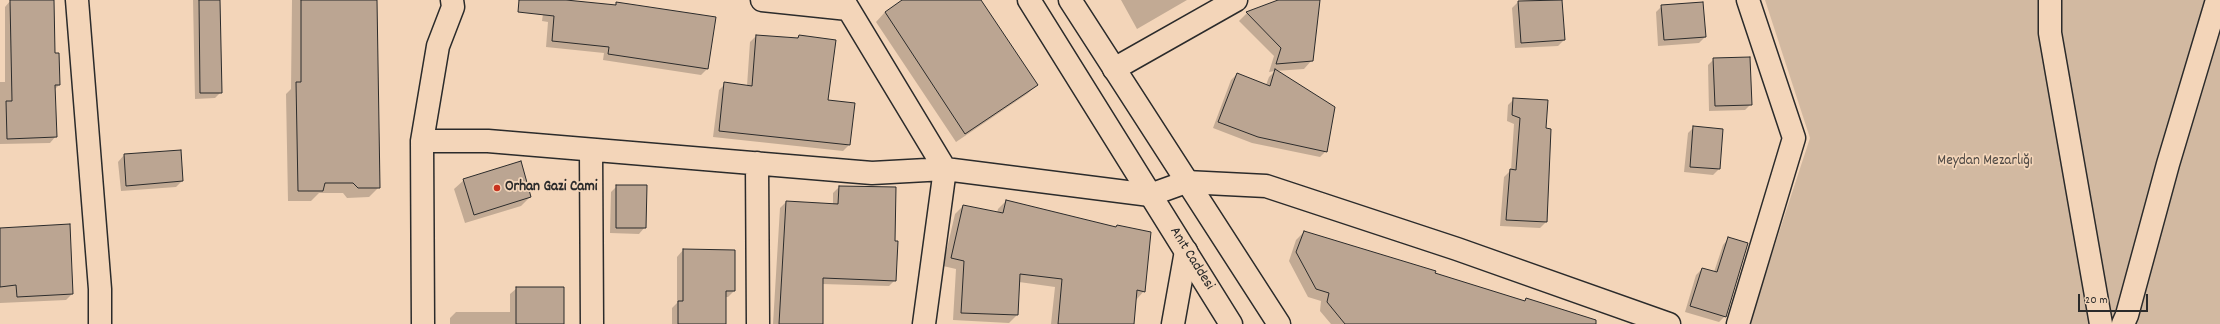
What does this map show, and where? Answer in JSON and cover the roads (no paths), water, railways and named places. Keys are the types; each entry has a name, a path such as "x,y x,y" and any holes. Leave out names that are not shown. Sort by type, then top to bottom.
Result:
{"street":[{"path":"77,0 100,289 100,324"},
{"path":"423,324 422,141 438,46 453,8 452,0"},
{"path":"762,0 846,5 945,169 924,324"},
{"name":"Anıt Caddesi","path":"1029,0 1231,324"},
{"path":"1070,0 1278,324"},
{"path":"1114,69 1236,0"},
{"path":"1738,324 1794,138 1748,0"},
{"path":"2050,0 2050,33 2101,324"},
{"path":"2123,324 2127,315 2168,164 2217,0"},
{"path":"422,141 488,141 872,172 945,169 1150,195 1186,182 1266,186 1456,248 1669,324"},
{"path":"591,150 592,324"},
{"path":"758,163 758,324"},
{"path":"1173,324 1186,251"}],"place":[{"name":"Orhan Gazi Cami","path":"497,188"}],"park label":[{"name":"Meydan Mezarlığı","path":"1985,162"}]}
